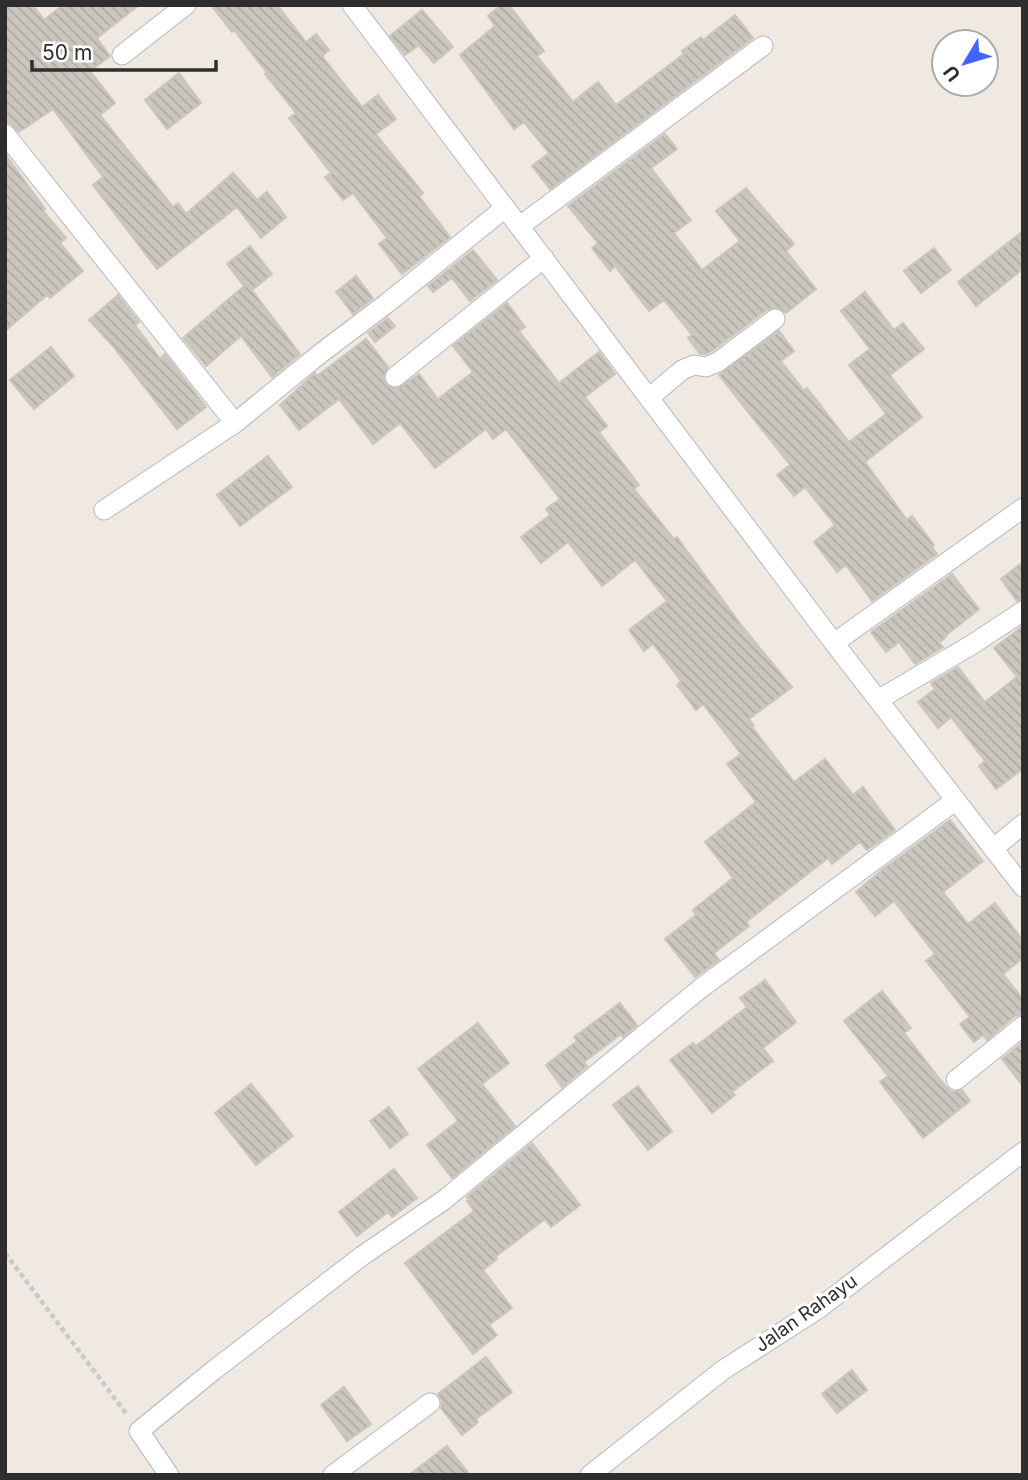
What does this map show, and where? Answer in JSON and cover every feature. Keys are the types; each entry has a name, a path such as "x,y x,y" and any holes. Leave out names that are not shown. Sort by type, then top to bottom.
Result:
{"street":[{"path":"122,55 186,5"},
{"path":"352,5 834,643 1023,887"},
{"path":"520,226 763,46"},
{"path":"5,134 235,423"},
{"path":"104,510 235,423 505,208"},
{"path":"395,377 544,258"},
{"path":"649,398 682,370 694,365 706,367 718,362 775,319"},
{"path":"834,643 1023,508"},
{"path":"878,700 1023,611"},
{"path":"169,1475 139,1431 362,1256 444,1200 701,988 956,800"},
{"path":"994,848 1023,824"},
{"path":"956,1080 1023,1027"},
{"name":"Jalan Rahayu","path":"590,1475 723,1370 818,1308 1023,1152"},
{"path":"333,1475 430,1403"}],"path":[{"path":"5,1253 139,1431"}],"building":[{"path":"5,5 33,5 44,20 63,5 139,5 97,38 110,56 90,71 115,103 100,115 173,207 178,203 186,214 233,173 257,200 267,192 286,217 261,238 237,207 157,269 93,185 103,177 53,109 19,132 5,122"},
{"path":"211,5 277,5 306,42 316,34 329,50 322,56 362,107 378,95 396,119 376,134 423,193 419,196 450,237 402,274 379,244 387,238 353,193 343,200 325,177 331,173 289,118 296,113 234,30 232,32"},
{"path":"501,5 509,5 544,51 537,56 573,102 598,82 616,105 684,54 682,51 701,37 703,40 735,15 753,38 550,189 532,166 549,153 524,122 514,129 460,55 495,26 488,16"},
{"path":"422,10 453,47 434,63 419,45 405,55 390,36"},
{"path":"179,73 201,103 167,129 145,100"},
{"path":"665,134 677,149 651,168 691,220 674,233 702,270 740,241 716,211 746,188 794,244 786,251 816,289 786,313 779,308 768,309 705,354 700,354 688,338 692,335 664,300 649,311 615,266 610,271 592,248 598,243 568,206"},
{"path":"5,154 45,209 43,211 66,238 60,243 83,271 50,298 47,295 5,331"},
{"path":"1023,231 1023,269 976,306 958,282"},
{"path":"250,246 272,274 252,290 300,354 272,377 241,336 206,366 183,338 244,286 227,264"},
{"path":"934,248 951,270 921,293 904,271"},
{"path":"473,250 497,280 470,301 452,278 433,292 428,286"},
{"path":"356,276 373,298 353,314 336,292"},
{"path":"865,292 894,330 903,323 924,349 890,375 922,417 865,462 907,520 912,516 934,545 932,547 937,554 872,601 846,565 837,572 814,542 835,525 805,487 794,496 777,475 790,465 719,375 779,331 794,351 781,361 804,391 807,388 849,442 886,414 849,365 870,349 841,311"},
{"path":"118,295 139,322 135,325 160,359 165,354 206,407 177,429 112,345 89,320"},
{"path":"507,303 525,327 519,331 559,383 599,352 615,374 585,397 607,426 599,432 639,485 634,489 674,539 677,537 741,625 792,687 749,719 754,726 752,727 794,782 825,759 853,795 863,787 895,830 867,850 860,842 832,864 828,858 746,922 749,926 714,953 719,960 695,977 665,939 696,915 693,910 733,878 705,842 756,802 727,764 741,754 703,704 696,710 677,685 681,681 653,644 644,651 629,630 667,601 635,560 602,586 568,542 541,563 521,537 550,515 546,509 560,499 506,429 493,439 486,429 435,468 400,423 373,444 339,399 299,430 280,405 315,373 317,376 366,339 388,367 383,378 386,385 397,389 419,374 438,399 473,372 453,346"},
{"path":"388,318 395,326 375,342 368,333"},
{"path":"51,347 74,376 34,409 10,380"},
{"path":"268,456 292,487 240,526 217,495"},
{"path":"1023,562 1023,599 1017,601 1001,579"},
{"path":"952,574 979,609 945,636 939,643 943,647 915,664 899,642 886,652 871,632"},
{"path":"1023,626 1023,769 996,789 979,766 985,761 951,717 938,728 918,702 935,689 931,683 958,667 985,702 1017,677 994,648"},
{"path":"950,820 983,861 943,892 968,924 995,903 1023,941 1023,958 1003,974 1023,999 1023,1014 1015,1016 987,1040 983,1035 974,1042 960,1024 970,1017 926,961 935,954 894,901 875,916 856,892"},
{"path":"765,980 796,1022 763,1048 773,1061 732,1092 735,1095 712,1113 670,1060 693,1043 696,1046 747,1007 740,998"},
{"path":"882,991 911,1028 904,1033 946,1087 952,1092 962,1090 970,1101 923,1138 880,1082 888,1076 844,1021"},
{"path":"620,1003 637,1025 584,1062 587,1066 562,1087 546,1065 577,1041 574,1037"},
{"path":"478,1023 509,1063 482,1084 515,1126 452,1178 427,1145 458,1121 418,1069"},
{"path":"1023,1042 1023,1086 1002,1059"},
{"path":"251,1084 293,1136 256,1165 215,1113"},
{"path":"638,1086 672,1131 648,1150 613,1105"},
{"path":"389,1107 408,1134 390,1148 370,1121"},
{"path":"532,1143 580,1205 551,1227 545,1219 495,1257 497,1259 483,1270 512,1308 489,1325 497,1335 473,1354 405,1263 474,1211 467,1197"},
{"path":"394,1169 417,1198 392,1217 388,1212 357,1236 339,1212"},
{"path":"486,1357 512,1392 476,1419 478,1422 462,1435 441,1408 442,1401 438,1394"},
{"path":"852,1370 867,1390 837,1413 822,1394"},
{"path":"344,1387 371,1424 347,1441 321,1405"},
{"path":"447,1446 470,1475 409,1475"}]}
